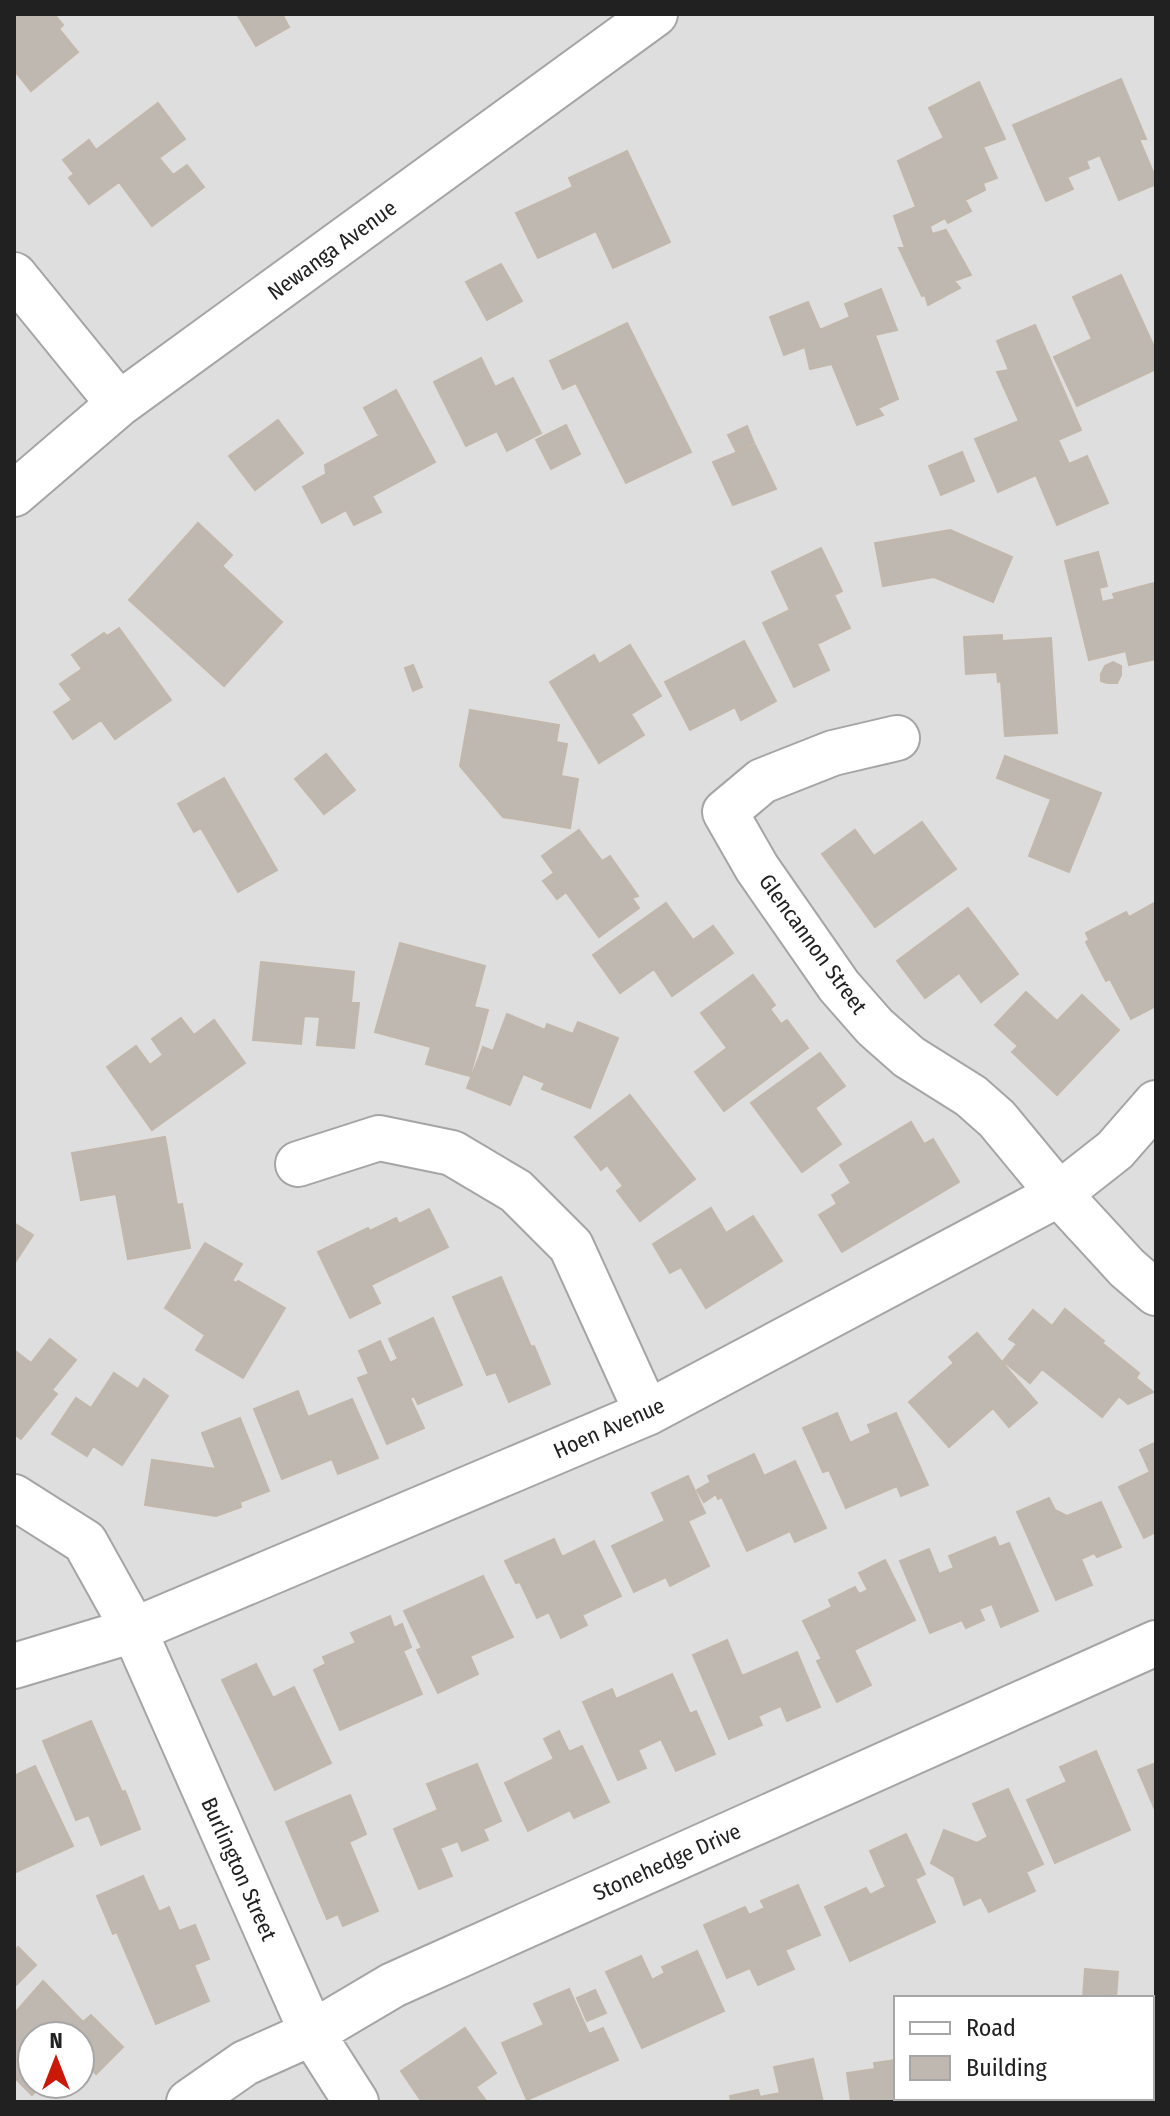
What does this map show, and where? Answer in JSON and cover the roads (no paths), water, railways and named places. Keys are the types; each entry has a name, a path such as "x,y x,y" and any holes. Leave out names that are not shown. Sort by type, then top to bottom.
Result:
{"street":[{"name":"Newanga Avenue","path":"14,494 119,404 655,14"},
{"path":"14,275 119,404"},
{"name":"Glencannon Street","path":"897,738 833,753 762,781 725,812 757,868 839,986 875,1027 909,1057 971,1096 997,1119 1059,1194 1127,1268 1156,1293"},
{"name":"Hoen Avenue","path":"14,1666 134,1630 647,1413 1059,1194 1115,1150 1156,1103"},
{"path":"298,1164 379,1138 452,1153 516,1191 571,1246 647,1413"},
{"name":"Burlington Street","path":"14,1497 85,1542 134,1630 312,2033 356,2102"},
{"name":"Stonehedge Drive","path":"189,2102 245,2063 312,2033 393,1985 1156,1643"}]}
